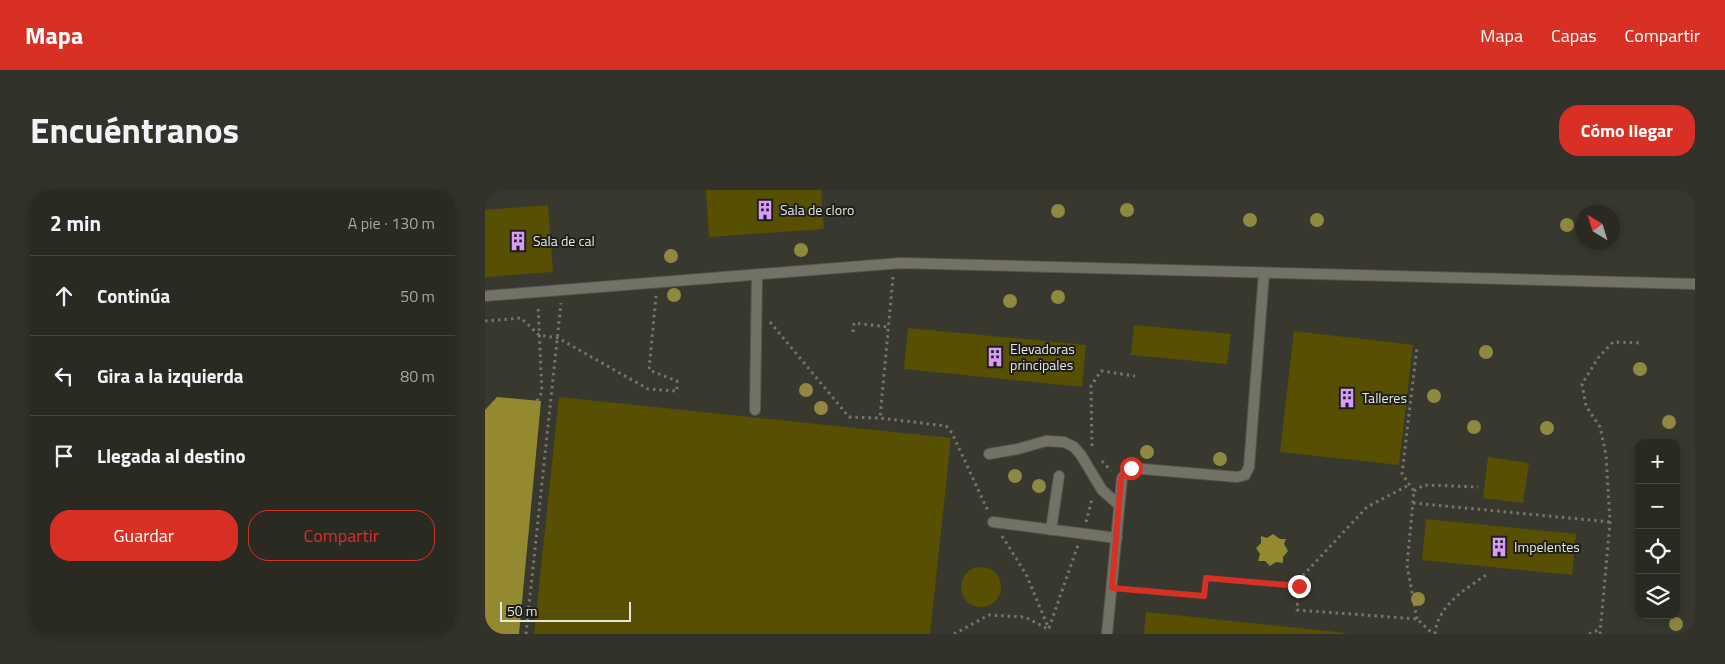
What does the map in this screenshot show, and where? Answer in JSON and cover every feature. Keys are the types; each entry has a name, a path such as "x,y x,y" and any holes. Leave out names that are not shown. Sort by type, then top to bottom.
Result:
{"lane":[{"path":"485,296 894,264 1695,284"},
{"path":"1107,634 1121,478 1131,468 1237,477 1245,475 1249,467 1264,273"},
{"path":"755,410 757,275"},
{"path":"989,454 1018,449 1046,441 1064,442 1081,455 1102,490 1119,505"},
{"path":"1051,530 1059,476"},
{"path":"993,522 1117,538"}],"path":[{"path":"880,418 894,264"},
{"path":"485,321 521,318 539,335 557,338 648,389 677,391 677,381 649,370 657,283"},
{"path":"526,634 563,290"},
{"path":"537,292 542,392 537,401"},
{"path":"757,305 849,417 880,418 946,426 952,433 993,522 1026,574 1049,629 1025,617 989,615 953,634"},
{"path":"853,332 854,323 889,327"},
{"path":"1599,634 1610,522 1606,455 1600,427 1586,406 1583,384 1598,358 1613,342 1641,343"},
{"path":"1417,347 1401,474 1414,491 1407,565 1417,618 1434,634"},
{"path":"1293,585 1367,507 1409,485"},
{"path":"1414,491 1424,485 1478,487"},
{"path":"1413,503 1610,522"},
{"path":"1434,634 1436,621 1442,610 1489,573"},
{"path":"1112,588 1204,596 1206,578 1293,585 1299,586 1297,610 1417,618"},
{"path":"1589,634 1600,629"}],"shaded area":[{"path":"497,397 541,401 519,634 485,634 485,410"},
{"path":"1273,534 1280,539 1286,539 1284,544 1288,551 1283,557 1283,563 1276,562 1270,566 1265,561 1258,561 1260,554 1256,548 1261,543 1261,536 1267,538"}],"building":[{"name":"Sala de cloro","path":"706,190 821,190 824,229 709,237"},
{"name":"Sala de cal","path":"548,205 553,272 485,277 485,210"},
{"path":"1134,325 1231,334 1227,364 1131,355"},
{"name":"Elevadoras principales","path":"908,328 1086,345 1082,387 904,369"},
{"name":"Talleres","path":"1294,331 1413,345 1399,465 1280,452"},
{"path":"559,397 951,438 930,634 534,634"},
{"path":"1488,457 1529,463 1523,503 1483,498"},
{"name":"Impelentes","path":"1426,519 1576,534 1572,575 1422,560"},
{"path":"985,567 992,570 998,576 1001,587 1000,595 992,604 985,607 977,607 970,604 962,595 961,583 964,576 973,568"},
{"path":"1146,612 1345,633 1345,634 1144,634"}],"place":[{"name":"Sala de cloro","path":"765,210"},
{"name":"Sala de cal","path":"518,241"},
{"name":"Elevadoras principales","path":"995,357"},
{"name":"Talleres","path":"1347,398"},
{"name":"Impelentes","path":"1499,547"}],"route":[{"path":"1131,468 1121,478 1112,588 1204,596 1206,578 1299,586"}]}
